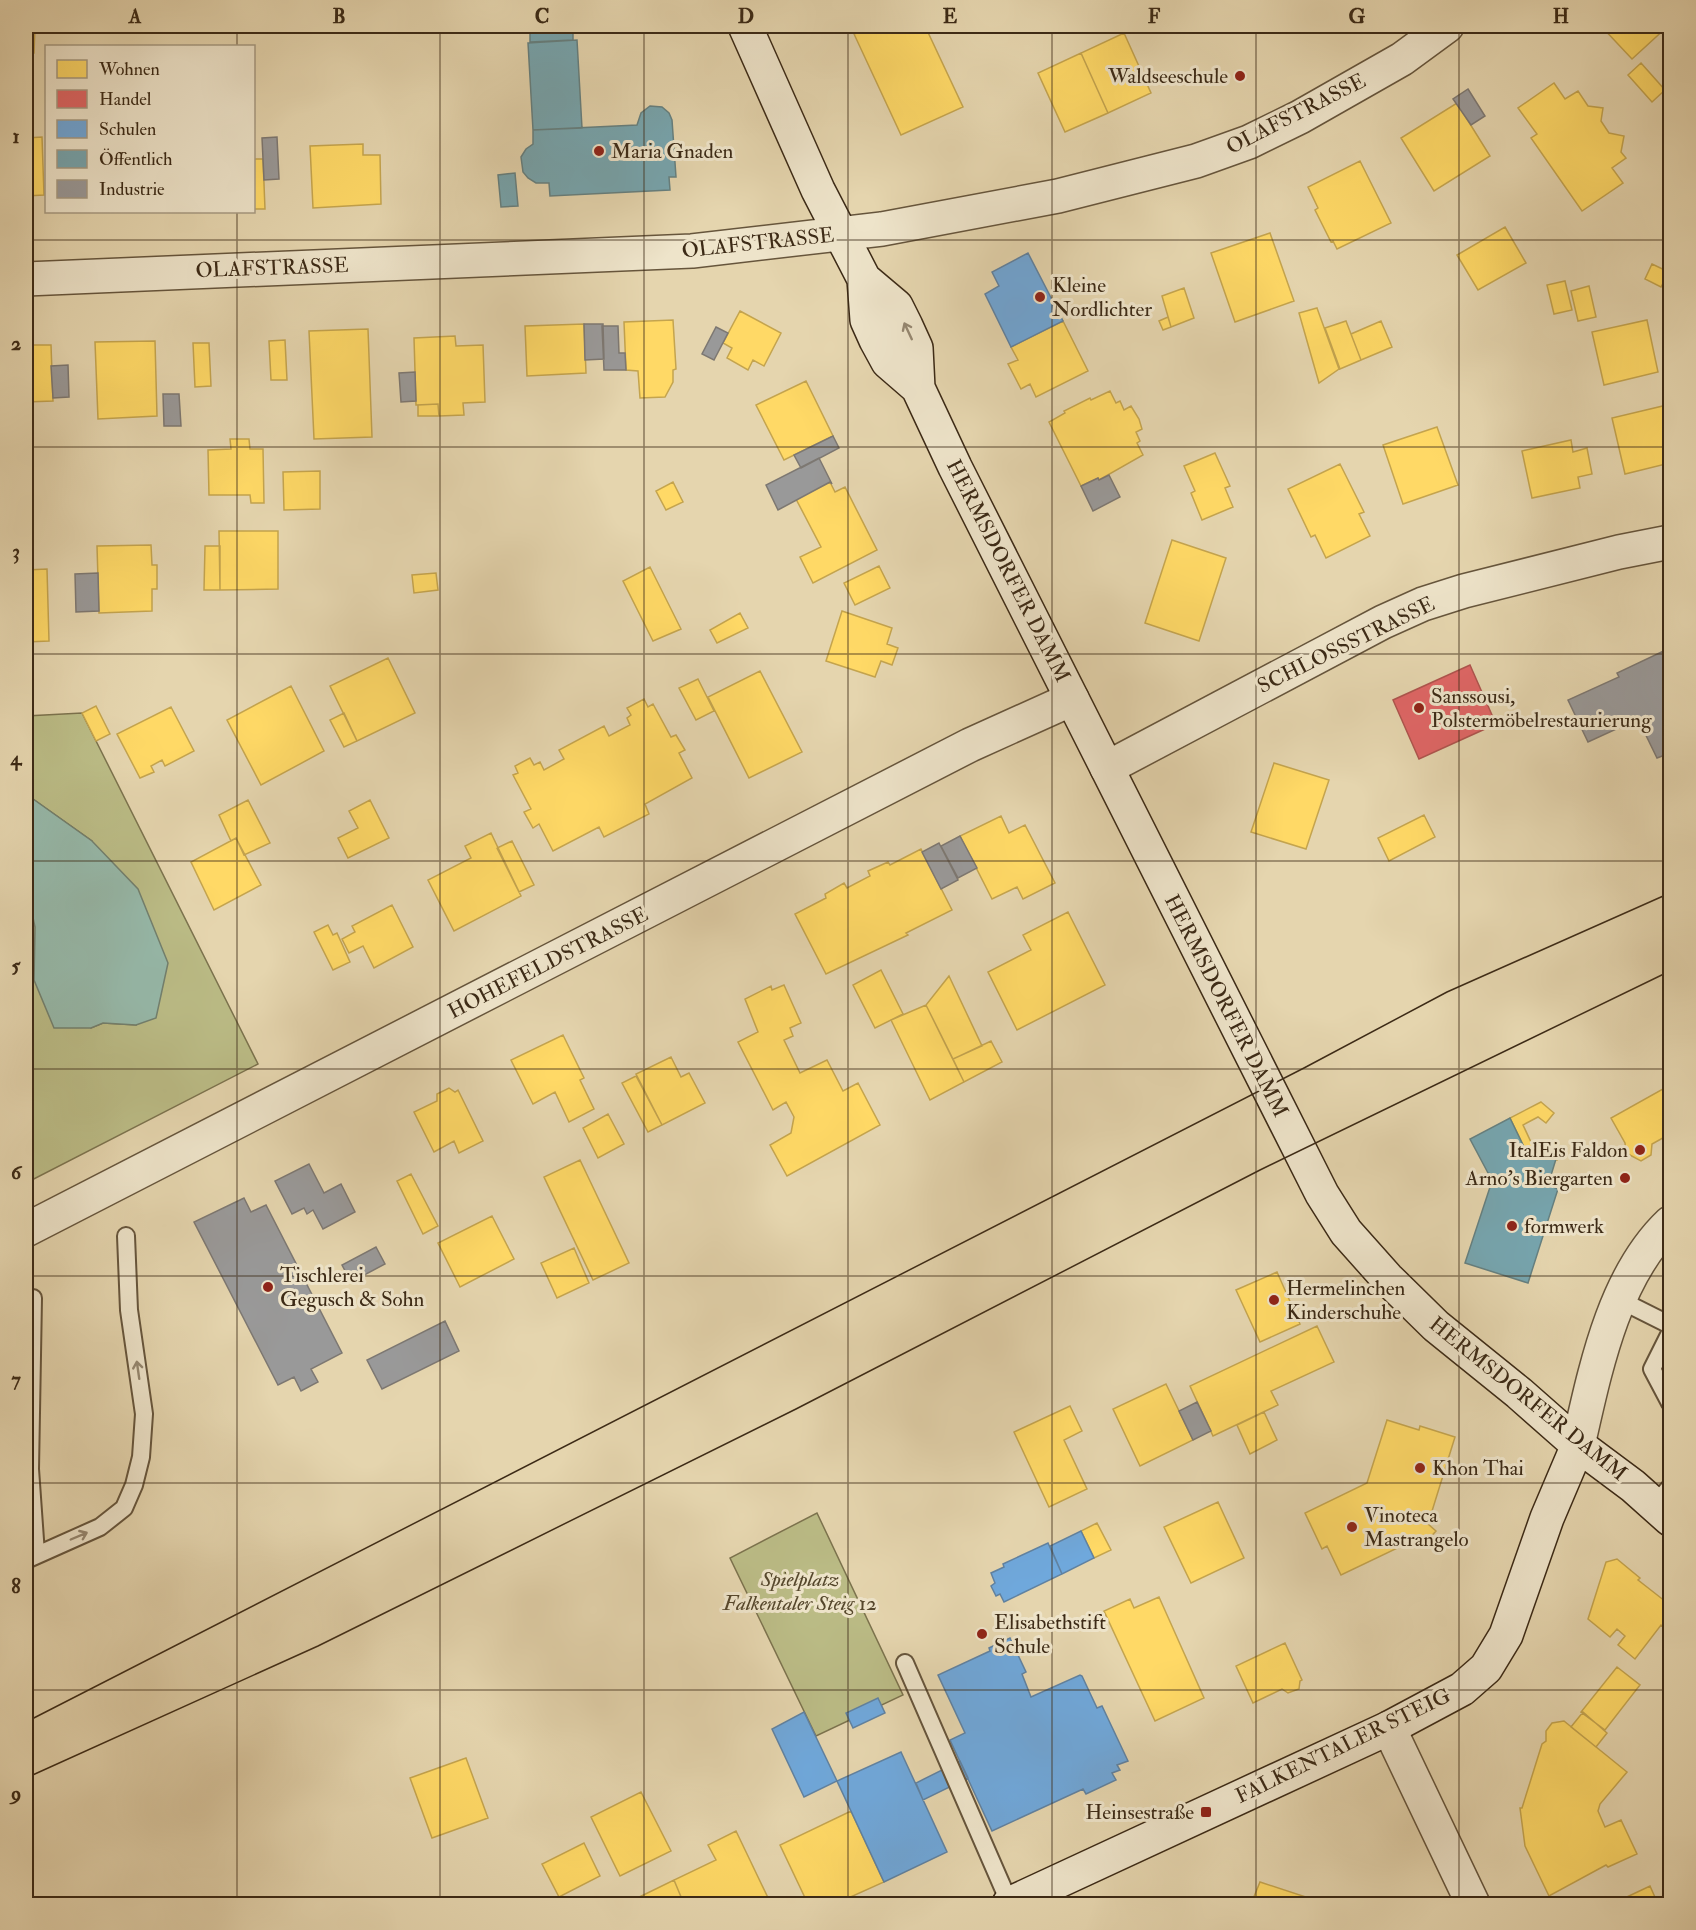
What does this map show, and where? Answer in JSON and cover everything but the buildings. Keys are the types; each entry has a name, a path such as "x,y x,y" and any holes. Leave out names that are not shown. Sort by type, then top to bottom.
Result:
{"street":[{"name":"HERMSDORFER DAMM","path":"745,26 818,190 864,279 896,306 906,326 916,348 918,388 1322,1194 1346,1232 1436,1326 1519,1393 1578,1445 1634,1485 1665,1503"},
{"name":"OLAFSTRASSE","path":"26,279 692,251 841,235 1058,196 1196,161 1249,142 1300,117 1402,59 1447,26"},
{"name":"SCHLOSSSTRASSE","path":"1107,768 1372,628 1424,604 1464,591 1619,552 1671,542"},
{"name":"HOHEFELDSTRASSE","path":"26,1230 970,746 1072,699"},
{"path":"1578,1445 1598,1359 1620,1300 1636,1267 1661,1232 1671,1223"},
{"name":"FALKENTALER STEIG","path":"1009,1904 1389,1728 1462,1689 1486,1668 1506,1635 1547,1518 1578,1445"},
{"path":"1389,1728 1473,1905"}],"lane":[{"path":"33,1298 31,1557 100,1527 124,1509 134,1485 141,1457 144,1414 129,1310 126,1236"},
{"path":"1620,1300 1671,1325"},
{"path":"1671,1333 1652,1369 1671,1403"},
{"path":"905,1663 1009,1904"}],"green space":[{"path":"82,713 258,1064 26,1183 26,893 34,913 36,947 34,980 91,1028 103,1023 136,1025 92,841 26,794 26,716"},
{"name":"Spielplatz Falkentaler Steig 12","path":"817,1513 903,1695 816,1736 730,1558"}],"shaded area":[{"path":"26,794 92,841 138,889 168,963 156,1018 136,1025 103,1023 91,1028 54,1028 34,980 35,927 26,893"}],"tram line":[{"path":"26,1722 1304,1068 1447,992 1670,893"},
{"path":"26,1778 318,1646 796,1409 1260,1170 1670,971"}],"place":[{"name":"Waldseeschule","path":"1240,76"},
{"name":"Maria Gnaden","path":"599,151"},
{"name":"Kleine Nordlichter","path":"1040,297"},
{"name":"Sanssousi, Polstermöbelrestaurierung","path":"1419,708"},
{"name":"ItalEis Faldon","path":"1640,1150"},
{"name":"Arno's Biergarten","path":"1625,1178"},
{"name":"formwerk","path":"1512,1226"},
{"name":"Tischlerei Gegusch & Sohn","path":"268,1287"},
{"name":"Hermelinchen Kinderschuhe","path":"1274,1300"},
{"name":"Khon Thai","path":"1420,1468"},
{"name":"Vinoteca Mastrangelo","path":"1352,1527"},
{"name":"Elisabethstift Schule","path":"982,1634"},
{"name":"Heinsestraße","path":"1206,1812"}]}
